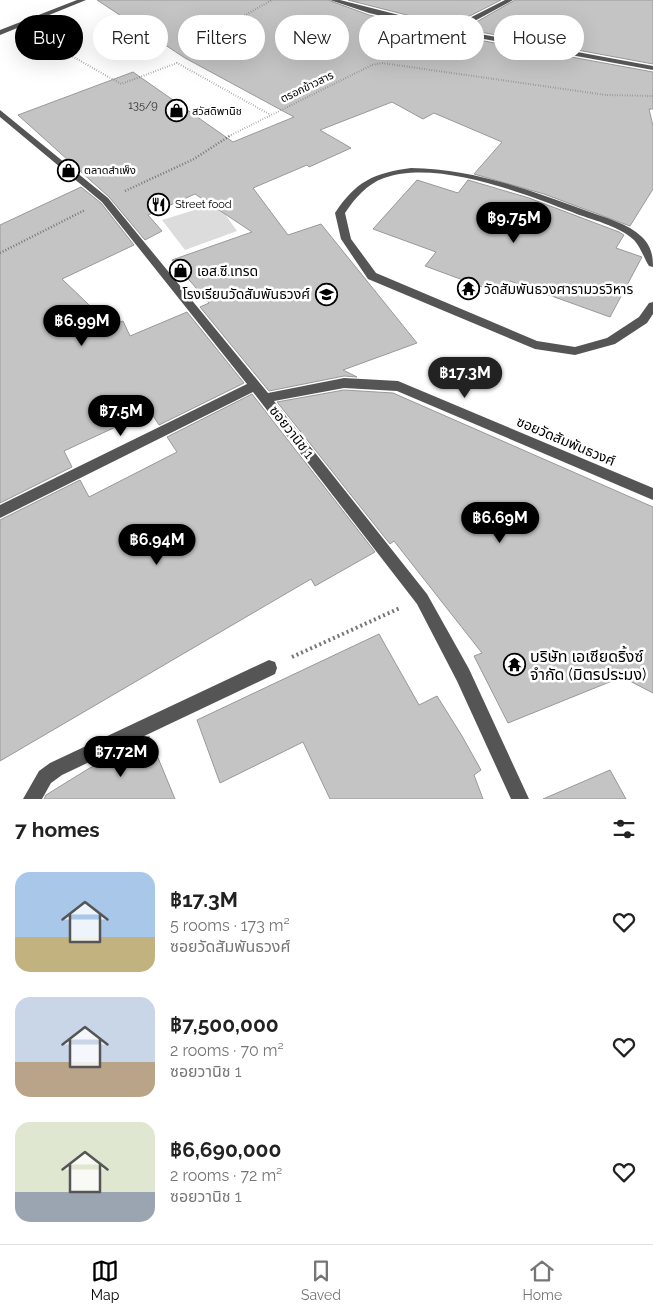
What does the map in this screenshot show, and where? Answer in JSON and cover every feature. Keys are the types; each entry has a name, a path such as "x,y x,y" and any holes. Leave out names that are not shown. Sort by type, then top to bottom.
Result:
{"street":[{"path":"45,15 82,0"},
{"path":"333,0 382,15"},
{"path":"481,15 510,0"},
{"path":"0,33 15,27"},
{"path":"484,36 653,68"},
{"name":"ซอยวานิช 1","path":"0,113 105,200 260,392 422,599 463,675 520,799"},
{"path":"653,264 648,253 636,237 617,227 544,197 457,173 417,170 388,174 364,184 349,198 340,213 346,239 372,276 535,345 575,351 611,341 643,320 653,306"},
{"name":"ซอยวัดสัมพันธวงศ์","path":"0,512 260,392 344,383 398,386 653,494"},
{"path":"32,799 45,777 56,769 268,668"}],"path":[{"path":"246,15 272,0"},
{"path":"78,60 121,84 177,63 270,115"},
{"name":"ตรอกข้าวสาร","path":"0,253 105,200 194,159 236,131 372,65 382,62 491,80 606,95 653,96"},
{"path":"268,668 422,599"}],"shaded area":[{"path":"217,203 237,231 185,250 162,220"}],"building":[{"path":"97,0 328,0 369,15 359,15 359,60 484,60 484,41 494,43 494,60 584,59 653,72 653,109 649,109 653,126 653,189 630,226 544,194 474,174 502,142 434,113 423,119 392,102 320,130 351,148 309,167 307,165 253,188 288,235 321,224 417,343 343,370 357,377 344,376 269,391 200,307 209,303 172,260 252,232 195,194 148,215 162,231 145,240 109,197 18,115 133,72 233,142 294,117 189,60 265,60 265,15 178,15 178,53 168,47 168,15 120,15"},
{"path":"348,0 501,0 472,15 407,15"},
{"path":"515,0 653,0 653,64 584,51 584,15 494,15 494,35 484,33 484,18"},
{"path":"417,180 458,193 468,180 529,198 619,232 624,235 616,248 642,257 610,317 510,281 501,294 425,266 436,252 373,229"},
{"path":"81,187 101,203 134,245 62,279 111,326 123,321 130,336 187,312 244,383 159,425 150,411 64,451 72,467 0,503 0,225"},
{"path":"344,390 393,393 653,507 653,693 622,677 508,723 474,656 482,653 394,541 390,544 277,402"},
{"path":"252,394 375,552 315,586 311,579 0,761 0,520 80,480 89,497 177,452 167,437"},
{"path":"379,634 419,705 437,696 481,770 474,775 483,799 330,799 303,742 220,783 197,720"},
{"path":"149,736 175,799 44,799 46,795 88,769"},
{"path":"610,770 626,799 543,799"}],"place":[{"name":"สวัสดิพานิช","path":"176,111"},
{"name":"ตลาดสำเพ็ง","path":"68,170"},
{"name":"Street food","path":"159,204"},
{"name":"เอส.ซี.เทรด","path":"181,271"},
{"name":"วัดสัมพันธวงศารามวรวิหาร","path":"468,289"},
{"name":"โรงเรียนวัดสัมพันธวงศ์","path":"326,294"},
{"name":"บริษัท เอเซียดริ้งซ์ จำกัด (มิตรประมง)","path":"514,665"}]}
